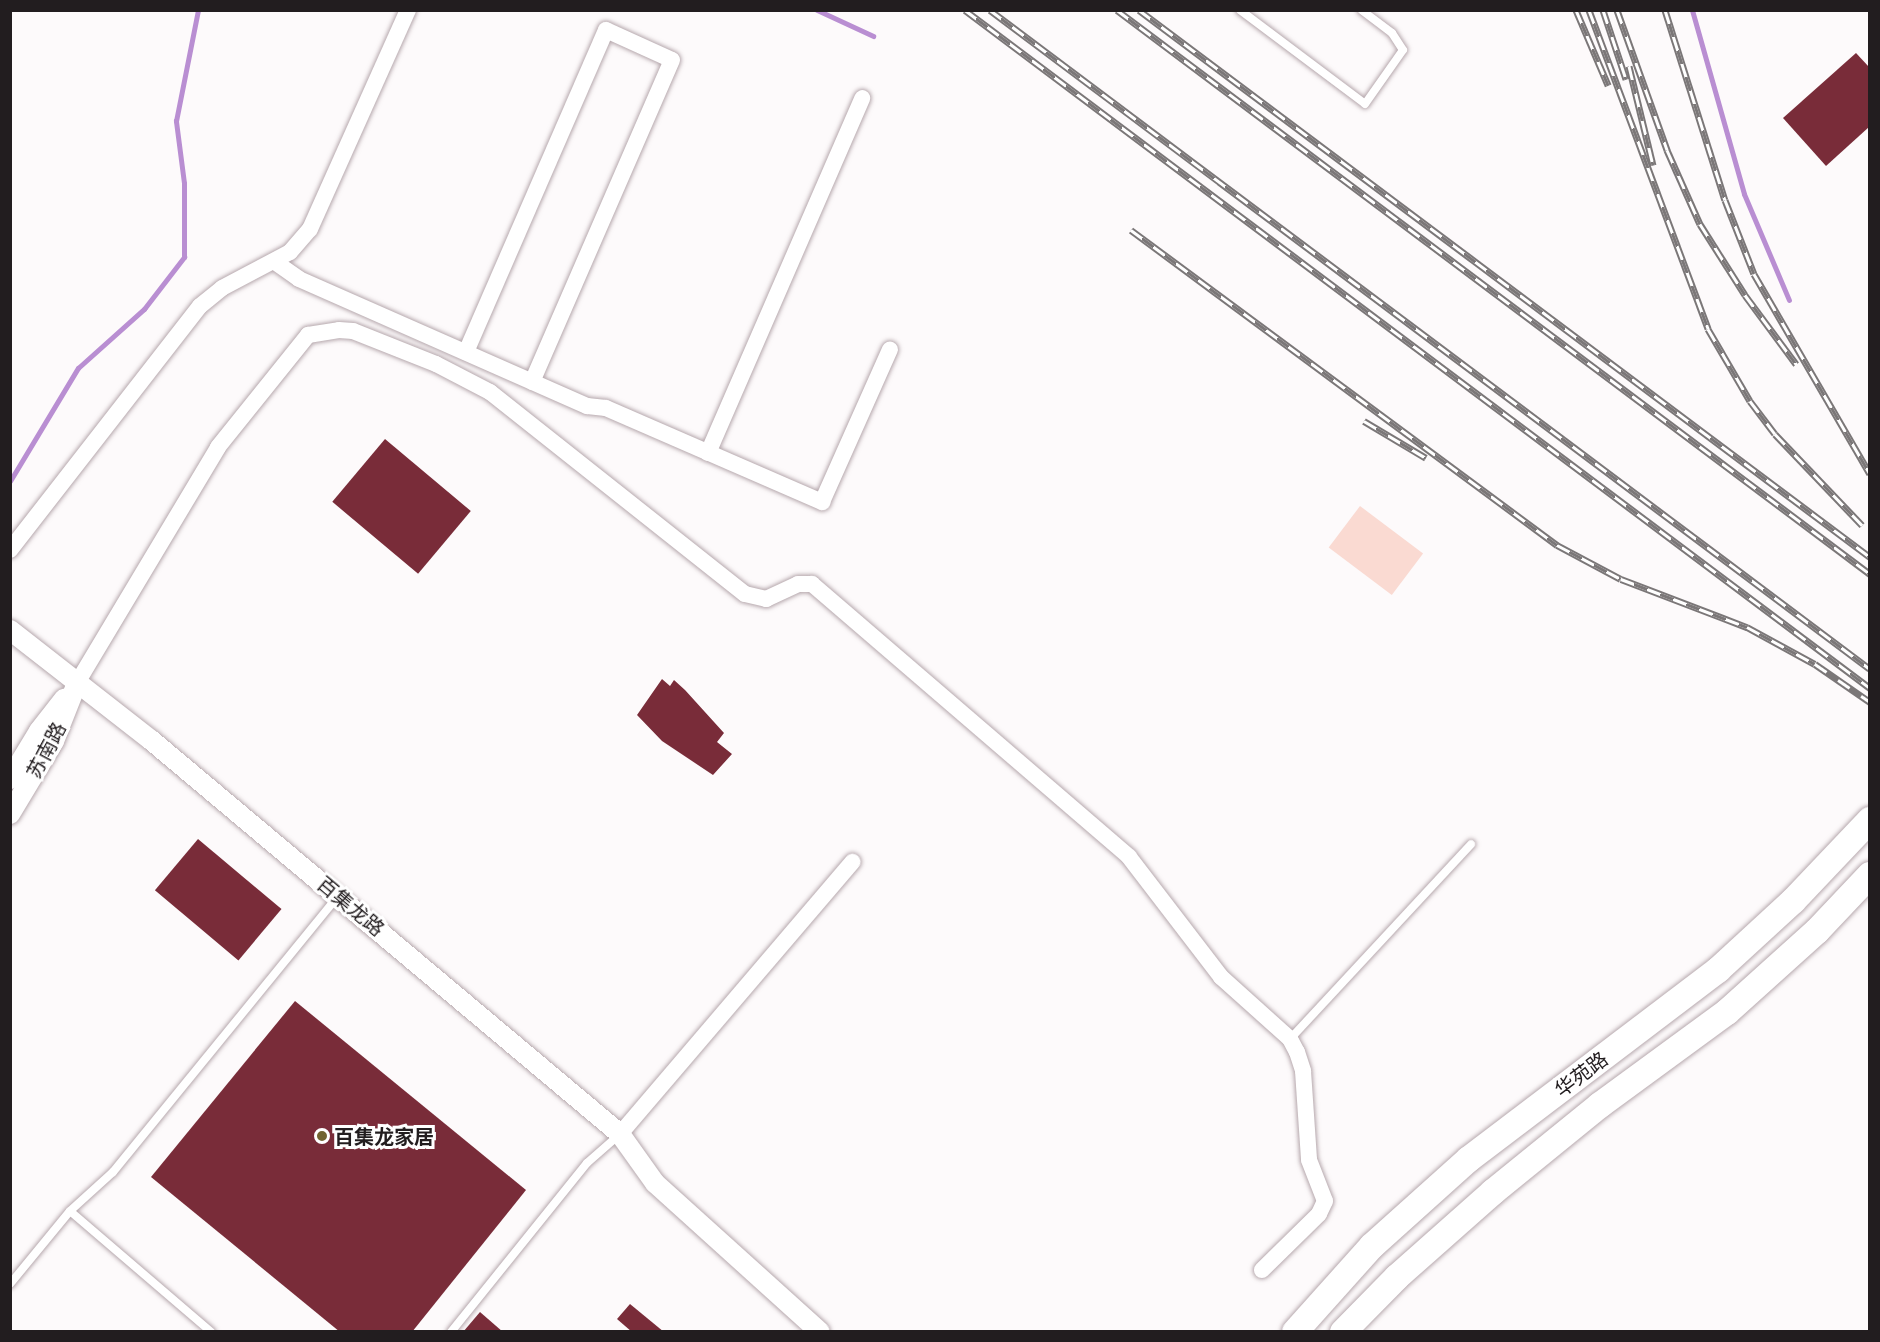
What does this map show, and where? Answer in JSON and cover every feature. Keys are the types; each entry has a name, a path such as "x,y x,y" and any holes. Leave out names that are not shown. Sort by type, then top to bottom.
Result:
{"main road":[{"name":"华苑路","path":"1295,1332 1372,1246 1469,1159 1718,970 1793,901 1869,820"},
{"name":"华苑路","path":"1343,1332 1397,1277 1493,1192 1600,1105 1727,1011 1816,931 1869,875"}],"street":[{"path":"10,550 200,306 222,288 290,252 310,229 408,10"},
{"path":"466,352 606,30 672,60 532,382"},
{"path":"708,453 862,98"},
{"path":"274,262 299,279 532,382 822,502 890,349"},
{"path":"10,630 77,683 218,447 282,363 308,335 339,330 353,331 436,364 490,392 745,594 766,599 798,584 812,585 1114,842 1221,977 1290,1039 1303,1071 1309,1160 1325,1201 1319,1214 1262,1270"},
{"name":"苏南路","path":"10,778 39,731 77,683"},
{"name":"苏南路","path":"10,814 54,741 77,683"},
{"name":"百集龙路","path":"77,683 338,896 620,1134 655,1183 817,1330"},
{"path":"620,1134 852,862"}],"lane":[{"path":"1240,10 1365,104 1403,50 1392,33 1362,10"},
{"path":"1290,1039 1471,844"},
{"path":"10,1284 70,1211 113,1172 338,896"},
{"path":"451,1332 587,1163 620,1134"},
{"path":"70,1211 212,1332"}],"shaded area":[{"path":"1360,506 1423,554 1392,595 1329,548"}],"building":[{"path":"1856,53 1869,67 1869,127 1826,166 1783,118"},
{"path":"385,439 471,511 418,574 332,502"},
{"path":"662,679 670,686 674,680 724,733 717,742 732,754 713,775 662,741 637,715"},
{"path":"198,839 281,909 238,960 155,890"},
{"name":"百集龙家居","path":"295,1001 526,1190 412,1332 340,1332 151,1177"},
{"path":"630,1304 664,1332 632,1332 617,1319"},
{"path":"480,1312 503,1332 463,1332"}],"waterway":[{"path":"10,481 78,368 144,309 184,257 184,183 176,121 198,10"},
{"path":"817,10 873,36"},
{"path":"1692,10 1744,194 1789,300"}],"railway":[{"path":"965,10 1870,688"},
{"path":"990,10 1870,669"},
{"path":"1117,10 1870,574"},
{"path":"1139,10 1870,557"},
{"path":"1576,10 1608,85"},
{"path":"1589,10 1708,329 1750,401 1775,434 1862,525"},
{"path":"1603,10 1626,79"},
{"path":"1617,10 1667,150 1700,224 1745,295 1796,364"},
{"path":"1665,10 1725,200 1754,274 1870,474"},
{"path":"1629,66 1653,165"},
{"path":"1131,230 1557,545 1621,579 1747,627 1815,664 1870,702"},
{"path":"1364,421 1426,458"}],"place":[{"name":"百集龙家居","path":"322,1136"}]}
